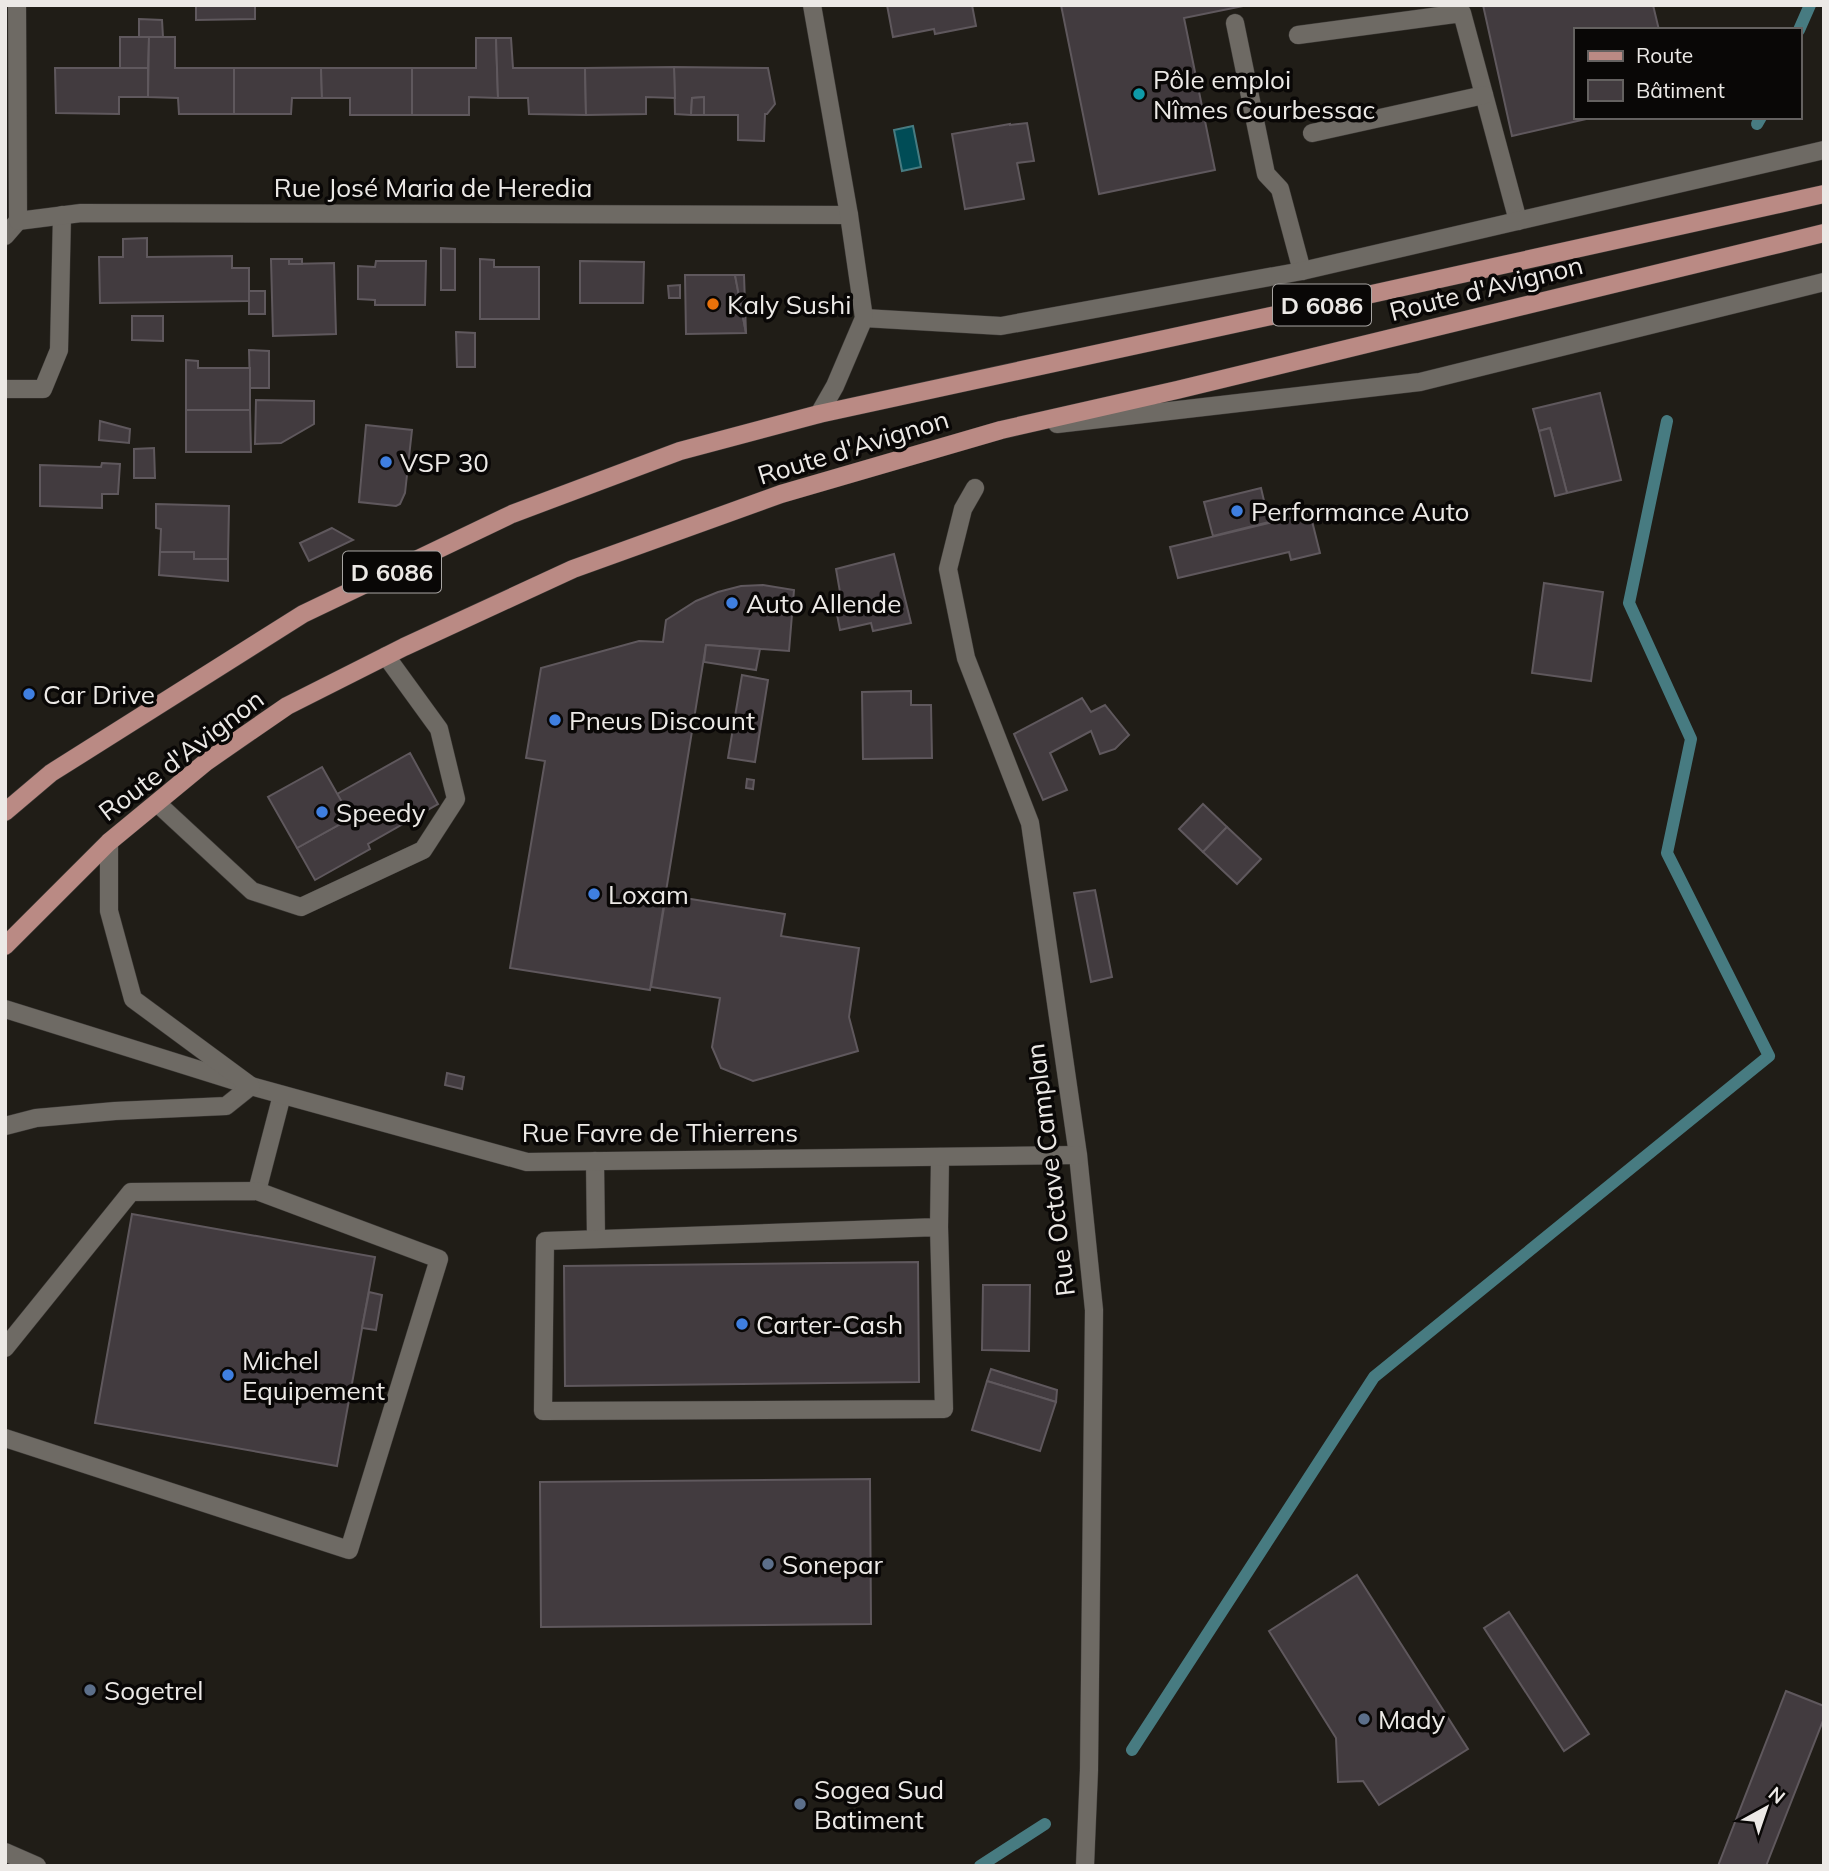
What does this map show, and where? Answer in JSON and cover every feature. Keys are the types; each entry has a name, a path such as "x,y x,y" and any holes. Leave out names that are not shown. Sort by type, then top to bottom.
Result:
{"main road":[{"name":"Route d'Avignon","path":"5,813 51,773 303,614 512,514 680,451 819,414 1824,194"},
{"name":"Route d'Avignon","path":"5,946 109,842 206,762 287,706 386,656 573,569 781,494 1001,430 1824,233"}],"street":[{"path":"5,236 18,221 17,5"},
{"path":"812,5 864,318 835,386 819,414"},
{"path":"1298,35 1462,9 1518,220"},
{"path":"1236,23 1266,174 1280,189 1302,271"},
{"path":"1312,133 1485,95"},
{"path":"864,318 1001,326 1302,271 1824,150"},
{"name":"Rue José Maria de Heredia","path":"18,221 81,213 849,215"},
{"path":"5,388 43,389 59,350 62,215"},
{"path":"1001,430 1420,382 1824,282"},
{"name":"Rue Octave Camplan","path":"975,488 963,509 948,569 966,658 1030,823 1078,1155 1094,1311 1085,1866"},
{"path":"157,803 251,891 301,907 423,850 456,799 439,729 386,656"},
{"name":"Rue Favre de Thierrens","path":"109,842 109,911 133,999 251,1086"},
{"name":"Rue Favre de Thierrens","path":"5,1009 251,1086 527,1162 1078,1155"},
{"path":"5,1126 36,1118 226,1106 251,1086"},
{"path":"257,1191 282,1095"},
{"path":"939,1227 545,1241 543,1411 944,1409 939,1227 940,1157"},
{"path":"596,1161 596,1239"},
{"path":"5,1348 131,1192 257,1191 439,1258 349,1550 5,1437"},
{"path":"13,1859 37,1866"}],"water":[{"path":"913,126 921,167 902,171 894,130"}],"building":[{"path":"196,5 255,5 255,19 196,20"},
{"path":"887,5 972,5 976,26 935,34 934,29 893,37"},
{"name":"Pôle emploi Nîmes Courbessac","path":"1061,5 1248,5 1184,18 1215,170 1099,194"},
{"path":"1483,5 1653,5 1659,28 1574,28 1574,119 1586,119 1512,136"},
{"path":"139,19 162,20 163,37 139,37"},
{"path":"120,37 149,37 148,68 120,68"},
{"path":"149,37 175,37 175,68 234,68 234,114 179,114 178,98 148,97"},
{"path":"476,38 496,38 498,98 469,97 469,115 412,115 412,68 476,68"},
{"path":"496,38 511,38 513,68 585,68 586,115 529,114 528,98 498,98"},
{"path":"674,67 768,68 775,104 765,114 764,141 738,140 738,115 704,115 704,97 692,98 691,115 675,114"},
{"path":"674,67 675,98 646,97 646,114 586,115 585,68"},
{"path":"55,68 148,68 148,97 119,97 119,114 56,113"},
{"path":"234,68 321,68 322,98 292,98 291,114 234,114"},
{"path":"321,68 412,68 412,115 350,115 350,98 322,98"},
{"path":"704,97 704,115 691,115 692,98"},
{"path":"1027,123 1034,161 1017,163 1024,199 965,209 952,134"},
{"path":"147,238 147,257 232,256 232,268 249,268 249,301 100,303 99,257 123,257 123,239"},
{"path":"441,248 455,249 455,290 441,290"},
{"path":"271,259 289,259 289,264 334,263 336,334 273,336"},
{"path":"289,259 302,259 302,264 289,264"},
{"path":"480,259 494,260 494,267 539,267 539,319 480,319"},
{"path":"376,261 426,261 425,305 375,305 375,300 358,299 358,266 375,267"},
{"path":"580,261 644,262 643,303 580,303"},
{"name":"Kaly Sushi","path":"685,275 735,275 746,333 686,334"},
{"path":"735,275 744,275 746,333"},
{"path":"680,285 680,298 669,298 668,286"},
{"path":"249,291 265,291 265,314 249,314"},
{"path":"132,316 163,316 163,341 132,340"},
{"path":"456,332 475,333 475,367 457,367"},
{"path":"249,350 269,351 269,388 250,388"},
{"path":"186,360 198,361 198,368 250,368 250,410 186,410"},
{"path":"1600,393 1621,480 1567,493 1550,428 1539,431 1533,409"},
{"path":"256,400 314,401 314,424 281,443 255,444"},
{"path":"186,410 250,410 251,452 186,452"},
{"path":"100,421 130,429 129,443 99,440"},
{"name":"VSP 30","path":"366,425 412,430 405,493 400,504 396,506 359,502"},
{"path":"1550,428 1567,493 1555,496 1539,431"},
{"path":"154,448 155,478 134,478 134,449"},
{"path":"102,463 120,464 118,494 102,494 102,508 40,506 40,465 101,467"},
{"path":"1261,488 1269,522 1213,536 1204,502"},
{"path":"156,504 229,506 228,559 194,559 194,552 160,552 161,529 156,528"},
{"path":"1310,513 1320,553 1291,560 1289,552 1178,578 1170,547"},
{"path":"332,528 353,540 309,561 300,543"},
{"path":"160,552 194,552 194,559 228,559 228,581 159,575"},
{"path":"894,554 911,623 873,631 871,623 840,630 833,594 840,592 836,569"},
{"path":"1544,583 1603,592 1591,681 1532,673"},
{"path":"763,585 794,590 789,651 706,645 650,990 510,968 545,761 526,758 541,668 639,641 663,642 666,620 696,601 741,586"},
{"path":"706,645 760,649 756,670 704,662"},
{"path":"742,675 768,680 755,762 728,758"},
{"path":"911,691 911,705 931,705 932,758 863,759 862,692"},
{"path":"1082,698 1091,712 1105,705 1129,735 1115,749 1100,754 1091,731 1050,753 1067,790 1043,800 1014,734"},
{"path":"410,753 438,804 368,844 370,849 315,880 297,848 351,818 337,794"},
{"path":"322,767 351,818 297,848 268,797"},
{"path":"747,779 754,780 753,789 746,788"},
{"path":"1203,804 1227,827 1203,852 1179,829"},
{"path":"1227,827 1261,859 1237,884 1203,852"},
{"path":"1095,890 1112,977 1091,982 1074,893"},
{"path":"666,895 785,914 781,936 859,948 849,1017 858,1051 753,1081 721,1068 712,1047 720,998 651,987"},
{"path":"447,1073 464,1077 462,1089 445,1085"},
{"name":"Michel Equipement","path":"132,1214 375,1257 337,1466 95,1423"},
{"name":"Carter-Cash","path":"918,1262 919,1382 565,1386 564,1266"},
{"path":"983,1285 1030,1285 1029,1351 982,1350"},
{"path":"369,1292 382,1295 376,1330 362,1328"},
{"path":"991,1369 1057,1390 1056,1402 987,1381"},
{"path":"987,1381 1056,1402 1040,1451 972,1430"},
{"path":"870,1479 871,1624 541,1627 540,1482"},
{"path":"1357,1575 1468,1749 1379,1805 1363,1781 1338,1782 1336,1738 1269,1631"},
{"path":"1509,1612 1589,1734 1564,1751 1484,1628"},
{"path":"1786,1691 1824,1706 1824,1718 1766,1866 1718,1866"}],"waterway":[{"path":"1800,28 1810,5"},
{"path":"1757,124 1760,119"},
{"path":"1132,1750 1374,1377 1769,1056 1667,853 1691,739 1629,603 1667,421"},
{"path":"980,1866 1045,1824"}],"place":[{"name":"Pôle emploi Nîmes Courbessac","path":"1139,94"},
{"name":"Kaly Sushi","path":"713,304"},
{"name":"VSP 30","path":"386,462"},
{"name":"Performance Auto","path":"1237,511"},
{"name":"Auto Allende","path":"732,603"},
{"name":"Car Drive","path":"29,694"},
{"name":"Pneus Discount","path":"555,720"},
{"name":"Speedy","path":"322,812"},
{"name":"Loxam","path":"594,894"},
{"name":"Carter-Cash","path":"742,1324"},
{"name":"Michel Equipement","path":"228,1375"},
{"name":"Sonepar","path":"768,1564"},
{"name":"Sogetrel","path":"90,1690"},
{"name":"Mady","path":"1364,1719"},
{"name":"Sogea Sud Batiment","path":"800,1804"}]}
